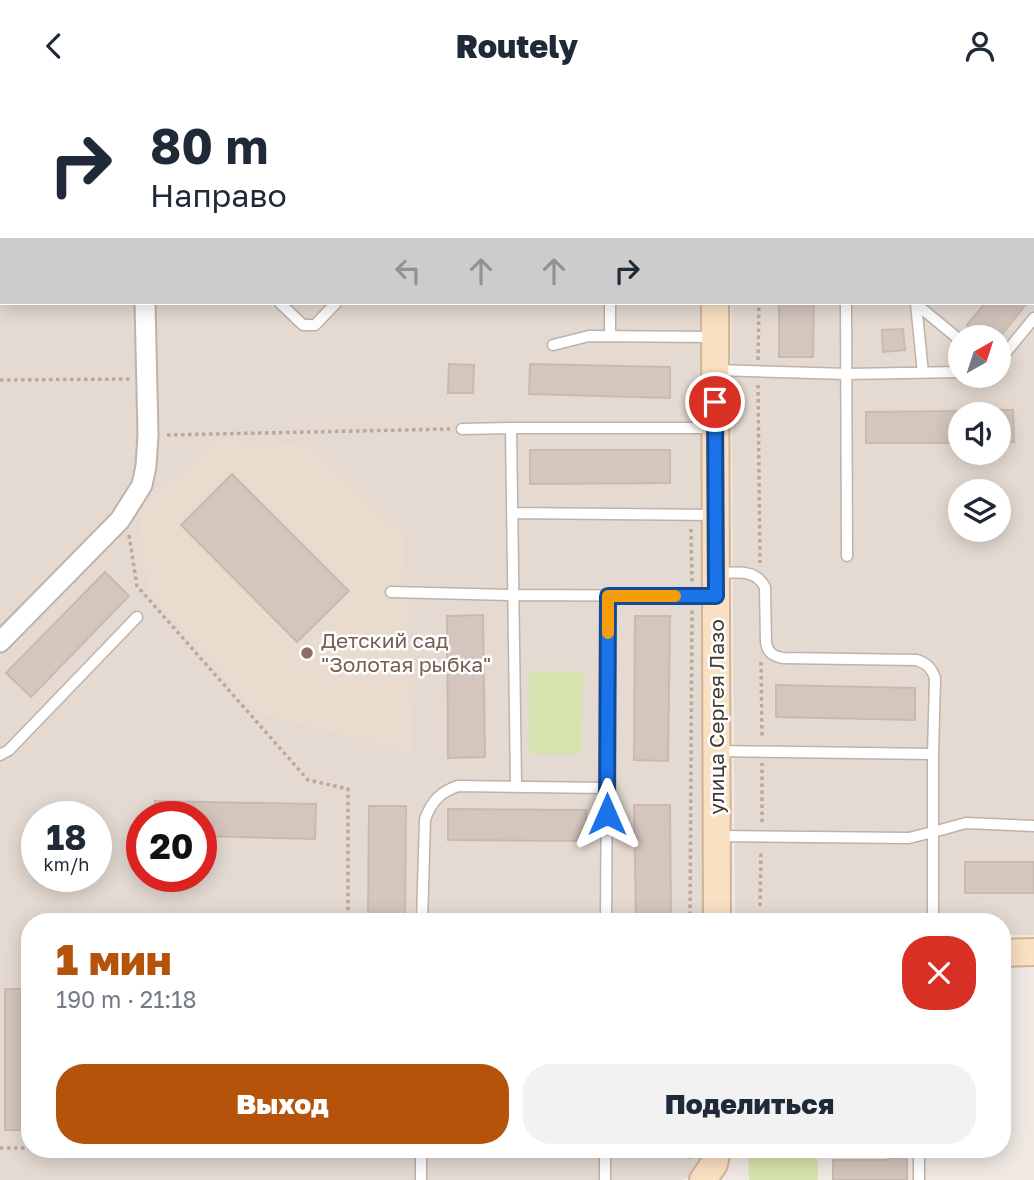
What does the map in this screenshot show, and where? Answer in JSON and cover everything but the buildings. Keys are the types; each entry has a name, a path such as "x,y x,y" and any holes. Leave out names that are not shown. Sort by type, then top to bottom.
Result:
{"street":[{"path":"0,642 126,512 142,485 148,435 145,305"},
{"name":"улица Сергея Лазо","path":"715,305 715,428 704,515 717,751 717,913"},
{"path":"1011,953 1034,952"},
{"path":"704,1180 715,1158"}],"lane":[{"path":"282,305 303,325 315,325 334,305"},
{"path":"610,305 610,335"},
{"path":"846,305 847,556"},
{"path":"915,305 923,373"},
{"path":"917,305 948,330"},
{"path":"1012,345 1034,318"},
{"path":"553,345 589,335 715,337"},
{"path":"715,370 846,375 948,372"},
{"path":"511,428 516,786"},
{"path":"462,429 715,428"},
{"path":"512,513 704,515"},
{"path":"391,592 608,596 708,588 747,572 761,579 765,587 766,643 774,656 783,659 917,660 926,664 932,669 935,678 933,913"},
{"path":"606,913 608,596"},
{"path":"0,755 9,750 137,617"},
{"path":"717,751 933,754"},
{"path":"422,913 425,819 430,805 443,791 458,786 607,787"},
{"path":"718,836 909,838 966,824 1034,826"},
{"path":"421,1158 421,1180"},
{"path":"605,1158 605,1180"},
{"path":"919,1158 919,1180"}],"path":[{"path":"0,380 146,379"},
{"path":"148,435 462,429"},
{"path":"126,512 137,586 308,780 348,789 348,913"},
{"path":"691,913 708,588 704,515"},
{"path":"0,1148 21,1148"}],"shaded area":[{"path":"0,305 701,305 707,913 21,913 21,1158 703,1158 696,1171 681,1180 0,1180"},
{"path":"731,305 1034,305 1034,935 1011,935 1011,913 735,913"},
{"name":"Детский сад \"Золотая рыбка\"","path":"216,440 309,445 404,536 413,753 259,714 149,591 138,512"}],"green space":[{"path":"529,671 583,672 582,754 529,754"},
{"path":"748,1158 815,1158 818,1161 818,1180 749,1180"}],"slow traffic":[{"path":"608,633 608,596 675,596"}],"place":[{"name":"Детский сад \"Золотая рыбка\"","path":"307,653"}],"route":[{"path":"607,814 608,596 716,596 715,402"}]}
